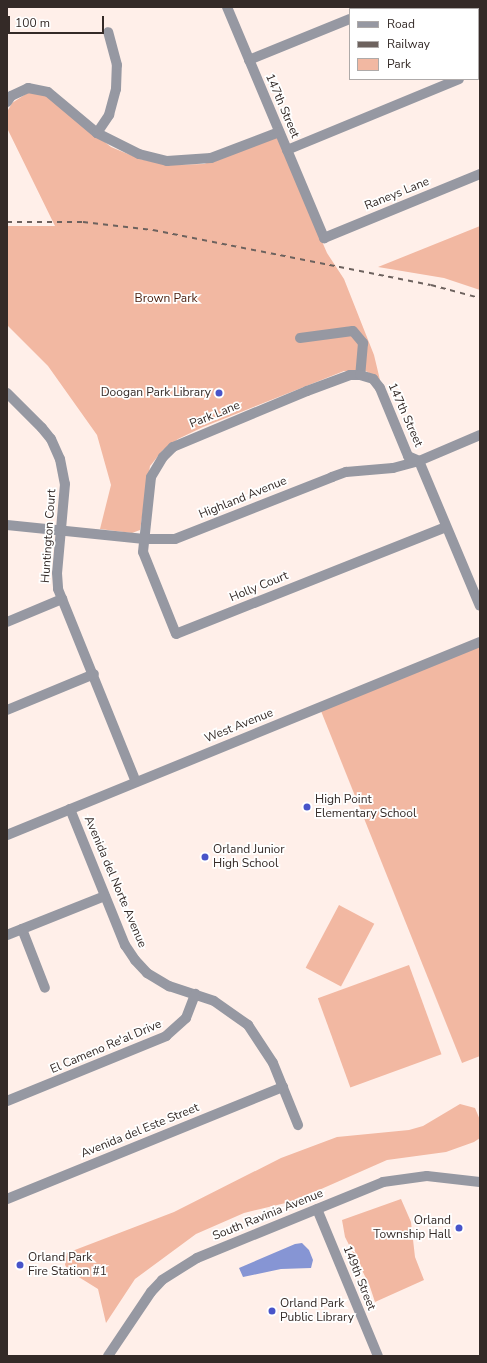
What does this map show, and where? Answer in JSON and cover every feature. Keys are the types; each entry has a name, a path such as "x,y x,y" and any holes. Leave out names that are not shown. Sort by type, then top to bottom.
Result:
{"street":[{"name":"147th Street","path":"227,7 324,238"},
{"path":"249,60 349,19"},
{"path":"98,133 109,115 116,89 117,65 108,32"},
{"path":"287,150 456,80"},
{"path":"7,102 11,96 28,88 48,92 98,133 139,154 167,161 211,158 279,132"},
{"name":"Raneys Lane","path":"324,238 480,174"},
{"path":"300,338 354,331 363,343 360,375"},
{"name":"Park Lane","path":"144,539 151,477 163,457 174,447 307,391 350,375 360,375"},
{"name":"147th Street","path":"360,375 372,379 380,388 408,456 419,461 480,606"},
{"name":"Huntington Court","path":"7,393 51,439 60,459 66,484 57,582 62,599 94,674 136,782"},
{"name":"Highland Avenue","path":"7,526 144,539 175,539 346,472 382,471 419,461 480,435"},
{"name":"Holly Court","path":"144,539 143,552 176,634 446,527"},
{"path":"7,622 62,599"},
{"name":"West Avenue","path":"7,834 480,642"},
{"path":"7,710 94,674"},
{"name":"Avenida del Norte Avenue","path":"70,809 104,896 125,945 134,960 147,972 169,986 214,1001 248,1025 267,1052 298,1125"},
{"path":"7,935 104,896"},
{"path":"22,929 45,988"},
{"name":"El Cameno Re'al Drive","path":"7,1101 166,1036 186,1018 195,994"},
{"name":"Avenida del Este Street","path":"7,1199 283,1087"},
{"name":"South Ravinia Avenue","path":"108,1356 151,1292 179,1268 197,1258 383,1182 427,1176 480,1182"},
{"name":"149th Street","path":"317,1209 378,1356"}],"green space":[{"name":"Brown Park","path":"29,92 46,95 111,147 140,159 170,165 204,164 277,137 327,253 344,279 374,355 380,380 366,371 344,371 203,427 178,439 163,450 150,466 140,530 132,533 100,529 111,485 97,435 48,366 7,325 7,226 55,226 7,128 7,112 12,103"},
{"path":"480,226 480,290 444,278 378,267"},
{"path":"480,645 480,1056 462,1063 321,711"},
{"path":"339,905 374,924 341,986 306,968"},
{"path":"409,965 441,1054 350,1087 318,998"},
{"path":"460,1104 475,1108 480,1120 480,1138 474,1142 446,1152 387,1160 294,1201 244,1213 196,1234 135,1279 106,1323 98,1289 69,1271 65,1265 67,1253 174,1212 281,1158 337,1137 409,1130 423,1126"},
{"path":"401,1199 411,1222 415,1257 424,1280 375,1302 369,1284 345,1237 342,1220"}],"water":[{"path":"302,1243 309,1250 313,1260 311,1268 281,1269 243,1277 239,1268 295,1244"}],"railway":[{"path":"7,222 83,222 153,230 431,285 480,298"}],"place":[{"name":"Doogan Park Library","path":"219,393"},
{"name":"High Point Elementary School","path":"307,807"},
{"name":"Orland Junior High School","path":"205,857"},
{"name":"Orland Township Hall","path":"459,1228"},
{"name":"Orland Park Fire Station #1","path":"20,1265"},
{"name":"Orland Park Public Library","path":"272,1311"}]}
